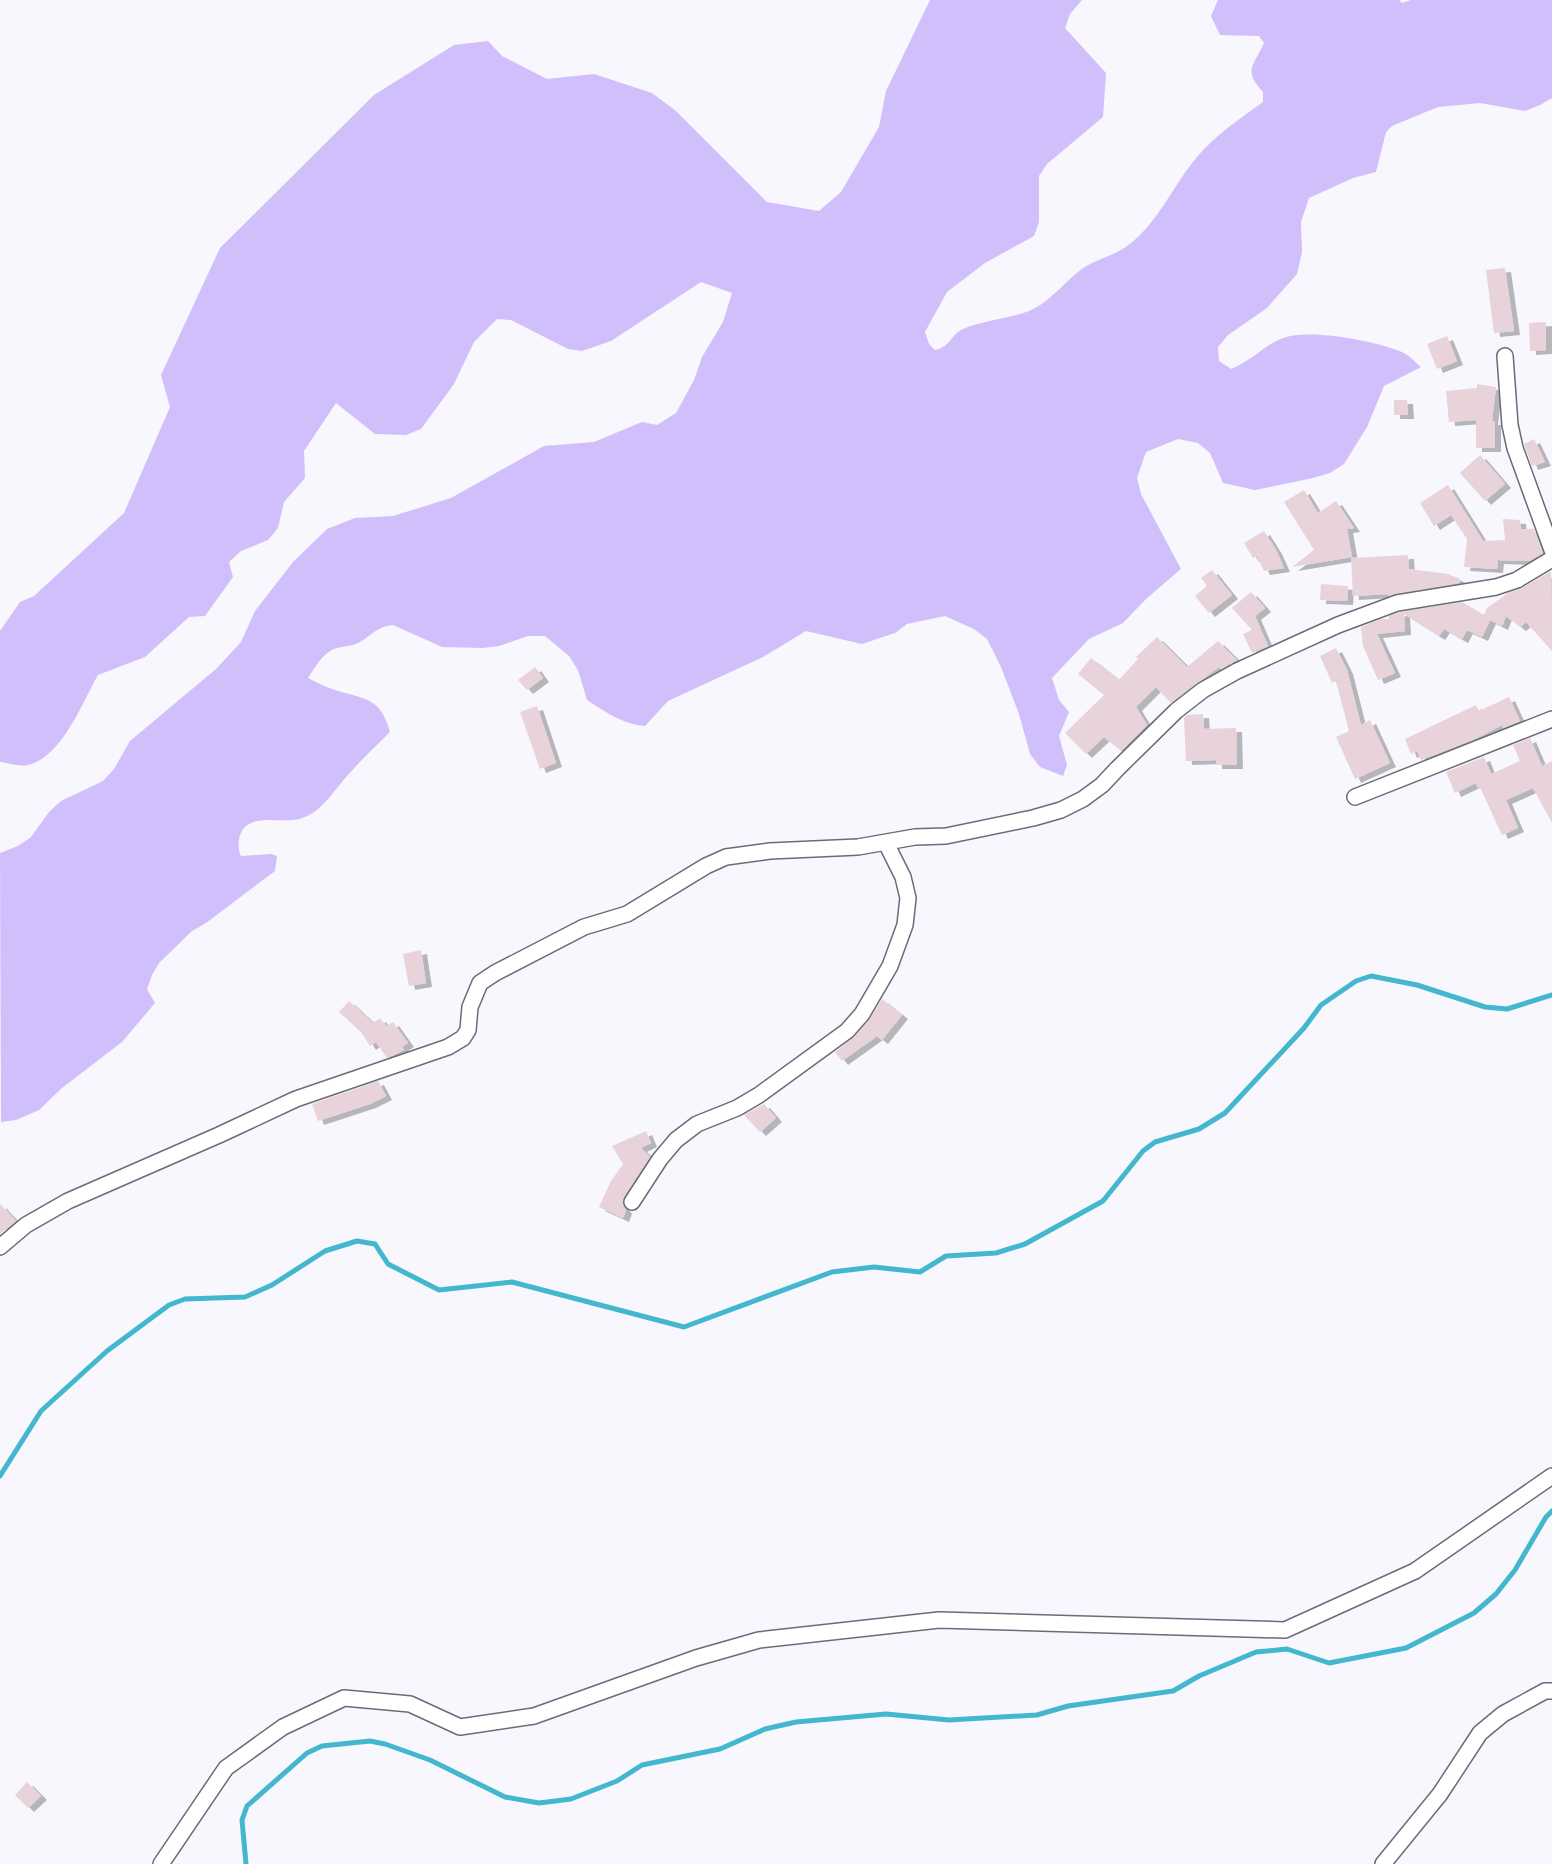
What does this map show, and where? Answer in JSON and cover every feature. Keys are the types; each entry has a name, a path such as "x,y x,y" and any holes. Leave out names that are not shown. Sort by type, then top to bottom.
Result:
{"street":[{"path":"1505,356 1510,425 1515,448 1552,550"},
{"path":"0,1247 26,1225 68,1201 296,1099 448,1047 463,1038 468,1030 470,1007 480,983 584,927 627,914 686,877 726,856 770,851 858,847 915,837 970,832 1061,810 1102,786 1176,711 1203,690 1237,671 1338,625 1397,603 1496,587 1517,580 1552,559"},
{"path":"1355,797 1552,720"},
{"path":"632,1202 660,1159 676,1140 697,1124 737,1108 759,1095 847,1030 862,1014 890,966 905,925 908,898 903,877 886,843"},
{"path":"160,1864 226,1768 283,1727 344,1698 410,1704 460,1727 534,1716 696,1658 759,1640 939,1620 1285,1630 1415,1571 1552,1476"},
{"path":"1383,1864 1440,1794 1480,1733 1503,1714 1545,1691 1552,1691"}],"shaded area":[{"path":"930,0 1082,0 1070,14 1065,28 1106,73 1103,117 1047,164 1039,176 1039,222 1034,236 985,263 947,292 925,332 929,344 935,350 945,346 963,329 1021,314 1037,307 1075,274 1090,264 1126,247 1150,224 1204,149 1228,127 1263,102 1263,92 1253,78 1252,68 1264,43 1259,36 1220,35 1211,16 1218,0 1399,0 1402,3 1411,0 1552,0 1552,98 1525,111 1480,103 1438,107 1392,126 1386,132 1376,172 1353,178 1309,198 1301,222 1302,252 1297,274 1267,308 1228,335 1218,347 1219,361 1231,369 1276,341 1295,335 1309,334 1343,337 1391,348 1405,353 1421,367 1384,386 1367,427 1344,464 1330,473 1255,490 1223,483 1210,453 1198,443 1178,439 1146,452 1137,478 1141,494 1181,569 1146,599 1123,623 1089,639 1052,678 1059,700 1069,712 1059,736 1067,765 1063,776 1040,767 1030,754 1019,714 1001,667 987,639 974,629 945,616 907,624 895,633 862,644 806,631 763,657 668,701 645,726 622,720 587,700 578,670 569,656 545,636 528,636 499,646 483,648 442,647 393,625 383,627 358,643 332,650 320,660 308,678 372,702 382,713 390,732 311,814 297,819 256,821 243,829 239,842 241,856 271,854 277,856 275,871 192,931 159,963 147,989 155,1003 122,1042 62,1088 39,1110 16,1120 1,1122 0,853 18,846 31,837 49,812 61,801 103,781 114,769 130,741 216,669 241,642 255,611 293,562 327,529 355,518 393,516 451,498 544,446 594,442 642,422 657,425 676,413 694,380 702,357 723,322 732,293 701,282 611,341 582,351 568,349 511,320 497,319 474,342 454,384 421,429 406,435 375,434 336,403 304,451 305,478 284,502 278,528 268,540 241,551 229,562 233,577 205,616 189,617 145,657 98,675 70,728 51,752 40,760 28,765 0,762 0,631 20,602 34,596 124,513 170,407 161,375 220,248 374,95 454,45 488,41 502,56 547,79 594,74 652,93 676,111 767,202 819,211 841,192 879,127 886,91"}],"building":[{"path":"1505,268 1514,331 1494,333 1486,270"},
{"path":"1546,322 1546,350 1530,351 1529,323"},
{"path":"1447,336 1457,361 1437,369 1427,344"},
{"path":"1477,384 1496,387 1492,421 1495,421 1495,448 1476,448 1476,420 1449,422 1446,391 1477,388"},
{"path":"1394,400 1407,400 1408,415 1394,415"},
{"path":"1534,439 1545,462 1532,466 1524,444"},
{"path":"1480,455 1505,484 1485,501 1460,473"},
{"path":"1448,485 1483,541 1505,540 1503,519 1520,520 1521,529 1534,529 1543,553 1529,561 1498,560 1497,569 1464,567 1467,539 1451,515 1434,526 1420,503"},
{"path":"1304,490 1318,513 1336,501 1354,528 1347,529 1352,557 1292,567 1314,550 1284,502"},
{"path":"1264,531 1284,568 1264,571 1257,556 1253,558 1244,543"},
{"path":"1408,555 1409,569 1448,574 1460,579 1459,583 1388,596 1388,594 1353,596 1351,558"},
{"path":"1212,570 1232,595 1209,613 1195,596 1207,586 1201,578"},
{"path":"1551,571 1552,651 1526,622 1520,627 1506,616 1502,626 1490,620 1482,637 1467,630 1462,639 1444,629 1439,636 1404,614 1405,631 1377,634 1395,673 1378,680 1363,646 1361,627 1381,619 1389,619 1389,616 1400,612 1462,602 1484,615 1487,608 1508,593 1522,588"},
{"path":"1321,584 1348,586 1347,601 1320,600"},
{"path":"1251,592 1265,608 1255,616 1268,646 1252,653 1243,634 1252,630 1232,608"},
{"path":"1157,637 1187,667 1218,641 1237,660 1221,669 1219,667 1171,703 1156,687 1136,707 1147,725 1121,751 1104,737 1086,754 1065,733 1104,695 1078,674 1091,658 1119,680 1138,659 1136,657"},
{"path":"1336,648 1347,670 1361,725 1370,720 1390,763 1355,779 1336,737 1349,731 1336,681 1332,683 1320,656"},
{"path":"535,667 543,678 527,690 518,680"},
{"path":"1509,697 1520,721 1503,728 1502,725 1475,739 1421,760 1417,751 1411,754 1405,739 1476,705 1479,711"},
{"path":"537,706 556,763 540,769 520,712"},
{"path":"1203,714 1204,729 1236,728 1237,765 1216,765 1216,760 1186,761 1184,718 1187,715"},
{"path":"1530,738 1542,766 1552,761 1552,823 1533,788 1506,800 1518,828 1502,835 1480,787 1478,788 1476,783 1455,793 1446,772 1484,757 1491,774 1520,761 1513,745"},
{"path":"421,950 426,983 409,986 403,954"},
{"path":"882,999 902,1015 882,1040 877,1036 842,1061 835,1052 854,1037 869,1020"},
{"path":"349,1001 373,1023 380,1018 386,1026 393,1022 408,1043 402,1047 404,1050 387,1058 376,1042 370,1046 361,1032 339,1012"},
{"path":"378,1081 386,1096 370,1104 318,1121 312,1104"},
{"path":"764,1104 776,1118 760,1132 744,1115"},
{"path":"646,1131 651,1143 641,1148 650,1157 624,1197 623,1206 626,1210 623,1218 599,1207 611,1181 623,1164 612,1146"},
{"path":"0,1204 16,1221 0,1234"},
{"path":"27,1782 41,1796 28,1808 15,1795"}],"waterway":[{"path":"0,1476 41,1411 107,1351 169,1305 185,1299 245,1297 272,1285 325,1251 357,1241 375,1244 388,1264 439,1290 512,1282 684,1327 832,1272 874,1267 920,1272 946,1256 996,1253 1025,1244 1103,1201 1143,1151 1155,1142 1199,1129 1225,1113 1304,1028 1321,1005 1356,981 1371,976 1417,985 1485,1007 1507,1009 1552,995"},
{"path":"246,1864 242,1820 247,1806 307,1753 322,1746 370,1741 385,1744 430,1760 505,1797 539,1803 571,1799 617,1781 642,1765 720,1749 765,1729 796,1722 886,1714 949,1720 1037,1715 1068,1706 1173,1691 1199,1676 1256,1652 1287,1649 1329,1663 1406,1648 1474,1613 1496,1594 1515,1570 1546,1517 1552,1511"}]}
